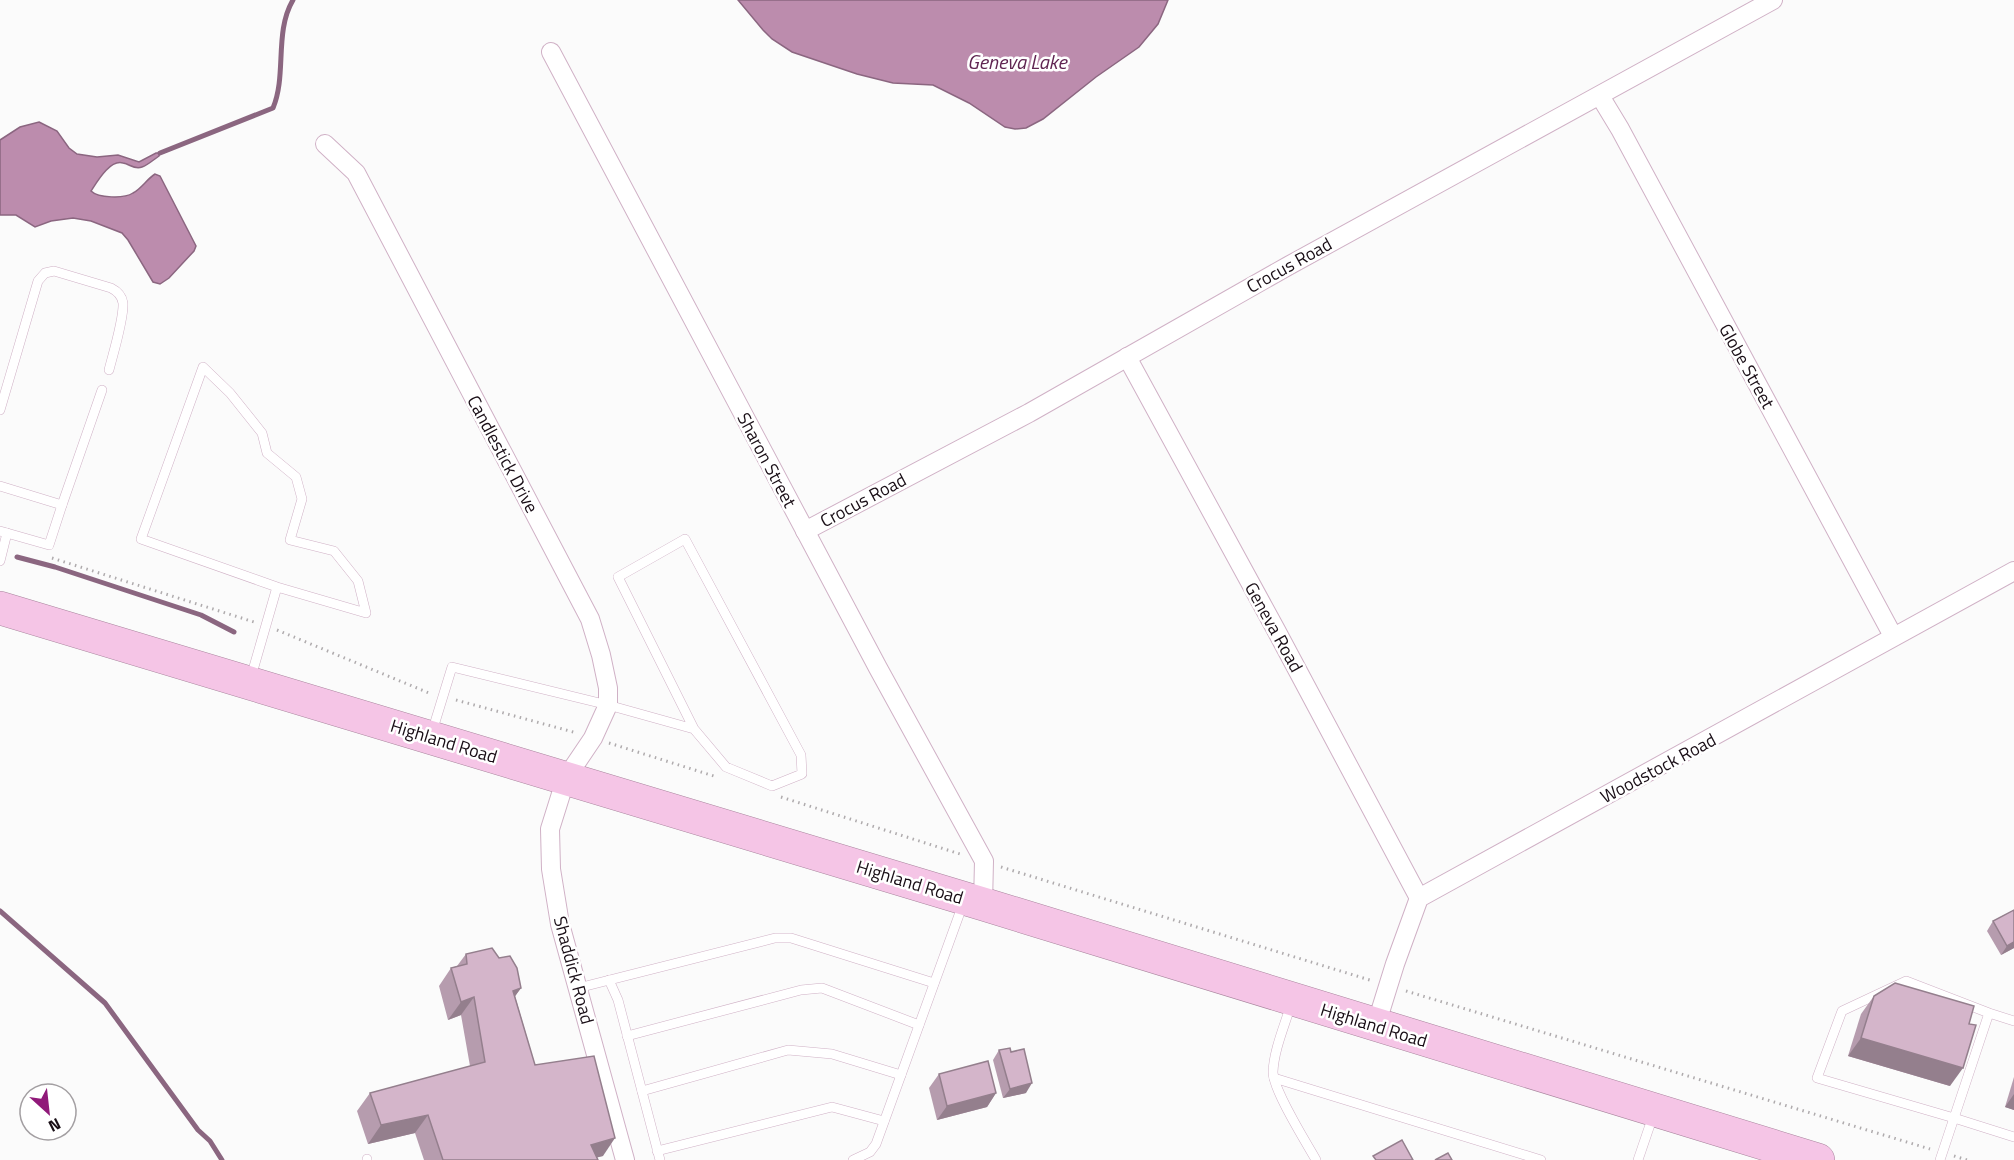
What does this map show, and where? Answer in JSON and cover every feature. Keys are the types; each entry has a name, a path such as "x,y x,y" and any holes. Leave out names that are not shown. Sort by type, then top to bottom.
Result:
{"highway":[{"name":"Highland Road","path":"0,608 974,901 1818,1160"}],"street":[{"name":"Crocus Road","path":"805,531 1029,413 1288,266 1773,0"},
{"name":"Sharon Street","path":"551,52 805,531 984,861 974,901"},
{"name":"Globe Street","path":"1600,96 1620,129 1893,636"},
{"name":"Candlestick Drive","path":"325,144 356,173 590,619 602,655 608,688 608,705 593,738 566,778"},
{"name":"Geneva Road","path":"1127,357 1419,898"},
{"name":"Woodstock Road","path":"1419,898 1707,742 1893,636 2014,571"},
{"name":"Shaddick Road","path":"566,778 550,829 551,868 560,924 625,1160"},
{"path":"1376,1025 1419,898"}],"lane":[{"path":"0,410 38,281 45,273 54,271 118,292 123,302 109,370"},
{"path":"203,367 230,393 262,433 267,453 296,477 302,499 290,540 334,551 358,581 366,613 277,587 141,539 203,367"},
{"path":"0,561 4,532 49,545 102,390"},
{"path":"0,486 62,505"},
{"path":"430,737 452,667 608,705 694,729 726,766 772,786 802,774 801,755 685,539 618,577 694,729"},
{"path":"250,682 277,587"},
{"path":"853,1160 870,1152 876,1144 934,983 974,901"},
{"path":"578,988 775,938 791,938 934,983"},
{"path":"609,980 618,1000 659,1155 832,1107 884,1121"},
{"path":"2014,1021 1906,981 1842,1011 1817,1078 2014,1137"},
{"path":"627,1036 801,990 822,988 919,1025"},
{"path":"1292,1000 1275,1060 1274,1078 1316,1160"},
{"path":"1940,1160 1989,1013"},
{"path":"642,1091 788,1050 831,1054 901,1075"},
{"path":"1274,1078 1540,1160"},
{"path":"1638,1160 1655,1111"}],"water":[{"name":"Geneva Lake","path":"738,0 1168,0 1158,24 1139,47 1043,119 1026,128 1015,129 1005,127 969,103 933,85 893,83 857,74 792,52 772,39"},
{"path":"39,122 57,131 69,148 77,154 97,157 118,155 139,162 160,153 159,156 139,168 123,163 113,164 104,172 91,191 105,196 129,195 155,174 160,176 196,246 169,278 160,284 153,282 122,233 91,221 73,218 51,221 35,227 16,215 0,215 0,140 20,127"}],"building":[{"path":"2014,910 2014,942 2007,946 1993,921"},
{"path":"492,948 499,958 510,956 517,968 521,988 513,991 535,1065 594,1056 615,1138 591,1145 598,1160 443,1160 428,1115 381,1125 370,1093 485,1062 474,997 461,1002 451,968 467,964 466,954"},
{"path":"1895,983 1974,1006 1969,1024 1976,1025 1963,1068 1861,1038 1874,996"},
{"path":"1010,1048 1011,1052 1024,1049 1032,1083 1010,1089 999,1050"},
{"path":"988,1061 996,1093 947,1106 939,1074"},
{"path":"1402,1140 1413,1160 1376,1160 1373,1156"},
{"path":"1448,1153 1452,1160 1435,1160"}],"waterway":[{"path":"160,153 273,108 279,82 284,26 293,0"},
{"path":"17,557 55,567 201,615 234,632"},
{"path":"0,911 105,1003 222,1160"}]}
